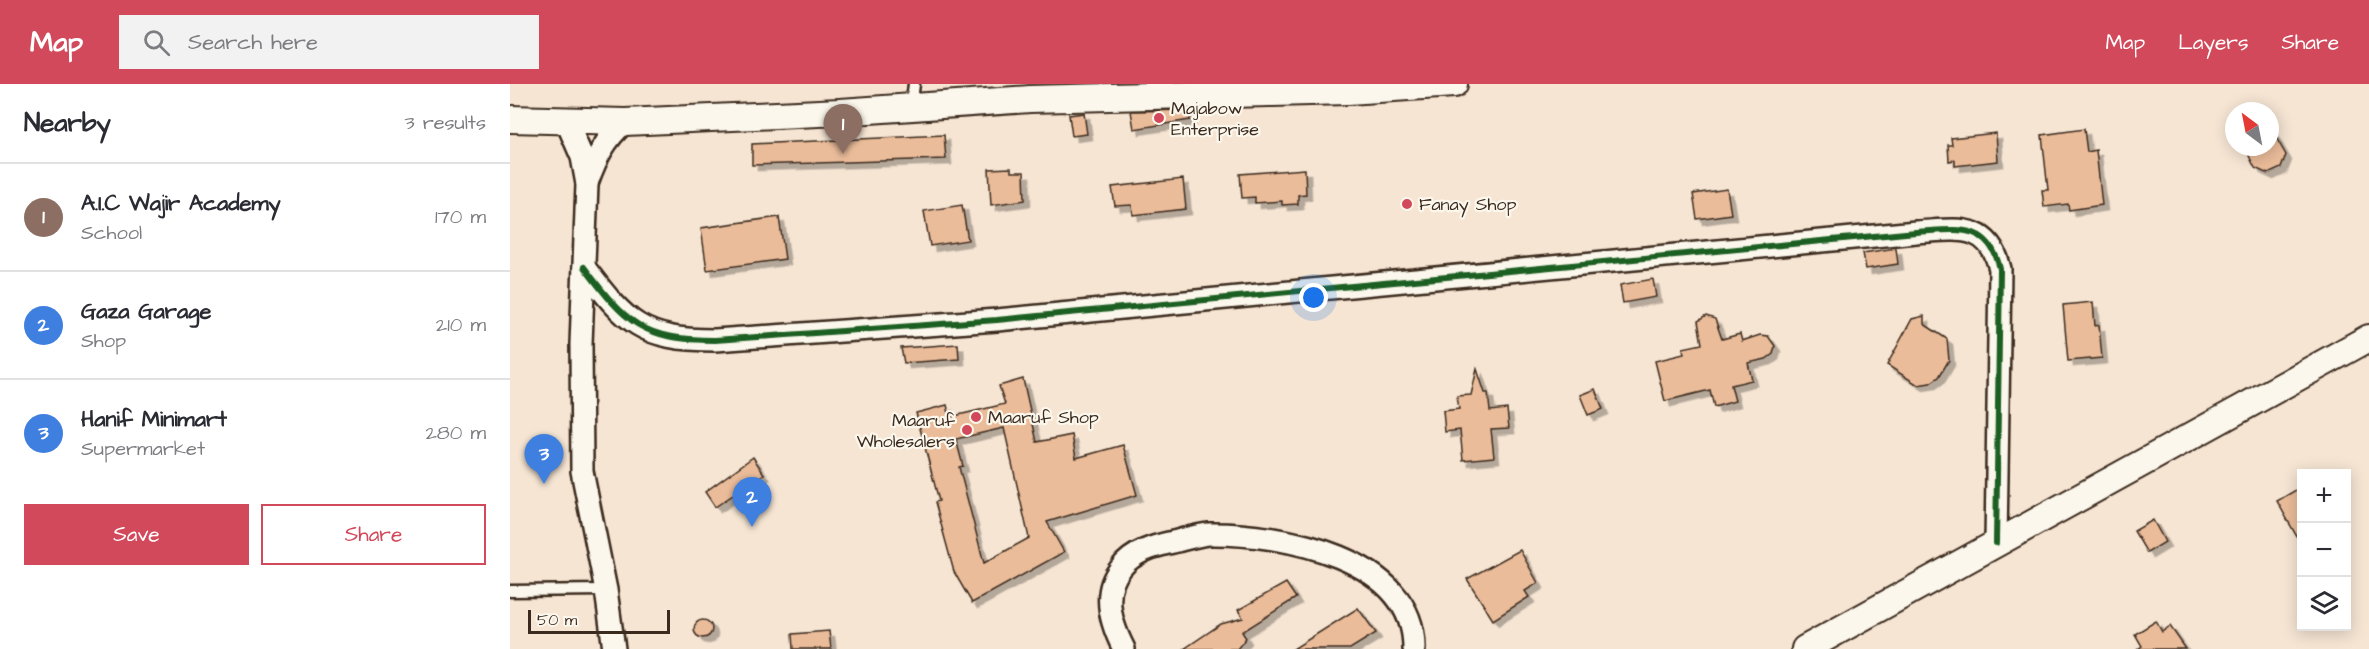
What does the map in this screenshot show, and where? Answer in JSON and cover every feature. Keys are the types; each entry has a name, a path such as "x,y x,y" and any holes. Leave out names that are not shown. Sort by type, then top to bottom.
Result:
{"street":[{"path":"510,119 625,122 912,96 1031,91 1348,91 1454,84"},
{"path":"566,120 582,157 587,184 582,471 606,590 614,649"},
{"path":"587,184 609,136 625,122"},
{"path":"584,267 624,316 649,333 680,340 715,340 997,320 1916,232 1966,231 1982,235 1990,242 2000,268 1996,543"},
{"path":"1805,649 2369,338"},
{"path":"1124,649 1108,604 1112,585 1120,569 1131,557 1156,546 1206,534 1262,536 1300,543 1366,569 1387,585 1408,615 1414,634 1414,649"}],"lane":[{"path":"510,591 606,590"}],"building":[{"path":"1189,110 1190,120 1134,129 1131,111"},
{"path":"1084,113 1087,134 1072,136 1069,115"},
{"path":"2084,129 2087,152 2096,150 2102,205 2069,210 2068,204 2044,207 2042,190 2048,190 2042,135"},
{"path":"1996,133 1998,161 1955,166 1955,160 1949,161 1948,145 1952,145 1951,138"},
{"path":"944,135 946,159 752,165 752,144"},
{"path":"2279,143 2286,155 2281,168 2268,174 2255,168 2249,156 2279,156"},
{"path":"1011,168 1011,172 1024,172 1025,200 991,205 989,169"},
{"path":"1305,169 1306,194 1298,195 1298,204 1282,205 1282,201 1255,203 1255,197 1242,198 1240,174"},
{"path":"1183,179 1186,209 1133,215 1132,205 1115,206 1112,187"},
{"path":"1727,189 1731,214 1697,219 1693,194"},
{"path":"962,205 968,240 930,246 924,211"},
{"path":"779,217 785,259 707,270 701,228"},
{"path":"1896,248 1898,264 1866,269 1863,253"},
{"path":"1653,279 1656,297 1623,303 1620,285"},
{"path":"2093,302 2095,326 2099,325 2102,358 2068,361 2063,305"},
{"path":"1706,316 1715,319 1722,339 1740,334 1742,341 1760,335 1768,336 1775,346 1773,354 1766,359 1748,363 1752,380 1731,385 1735,401 1714,407 1710,390 1665,401 1655,361 1684,354 1683,348 1702,344 1698,321"},
{"path":"1924,316 1924,324 1947,339 1949,360 1939,377 1930,383 1918,385 1887,365 1912,319"},
{"path":"958,344 959,359 904,363 901,348"},
{"path":"1477,369 1485,393 1488,393 1490,411 1507,409 1509,428 1491,429 1494,457 1463,460 1460,430 1445,432 1443,411 1459,409 1457,396 1471,395"},
{"path":"1023,379 1037,442 1072,435 1076,458 1123,445 1137,495 1047,522 1064,552 972,603 954,572 935,502 939,501 916,413 947,405 950,417 1005,404 999,386","holes":["1004,428 1029,538 984,563 959,467 963,466 956,439"]},
{"path":"1595,389 1603,409 1588,415 1580,395"},
{"path":"753,457 764,474 715,507 705,492"},
{"path":"2297,489 2297,537 2277,501"},
{"path":"2153,520 2165,542 2147,553 2134,531"},
{"path":"1520,550 1538,583 1525,591 1529,597 1493,620 1467,579"},
{"path":"1286,583 1296,598 1242,632 1246,638 1237,649 1184,649 1221,624 1243,618 1238,610"},
{"path":"1358,608 1376,633 1350,649 1293,649"},
{"path":"703,620 709,623 712,629 709,635 703,638 697,635 694,629 697,623"},
{"path":"2156,621 2162,632 2170,626 2186,649 2138,649 2142,646 2135,634"},
{"path":"829,631 831,649 793,649 792,634"}],"cycle path":[{"path":"584,267 612,302 638,324 653,332 670,336 715,340 997,320 1916,232 1944,230 1969,232 1988,243 2000,269 1996,543"}],"place":[{"name":"Majabow Enterprise","path":"1159,118"},
{"name":"A.I.C Wajir Academy","path":"843,154"},
{"name":"Fanay Shop","path":"1407,204"},
{"name":"Maaruf Shop","path":"976,417"},
{"name":"Maaruf Wholesalers","path":"967,430"},
{"name":"Hanif Minimart","path":"544,484"},
{"name":"Gaza Garage","path":"752,527"}]}
